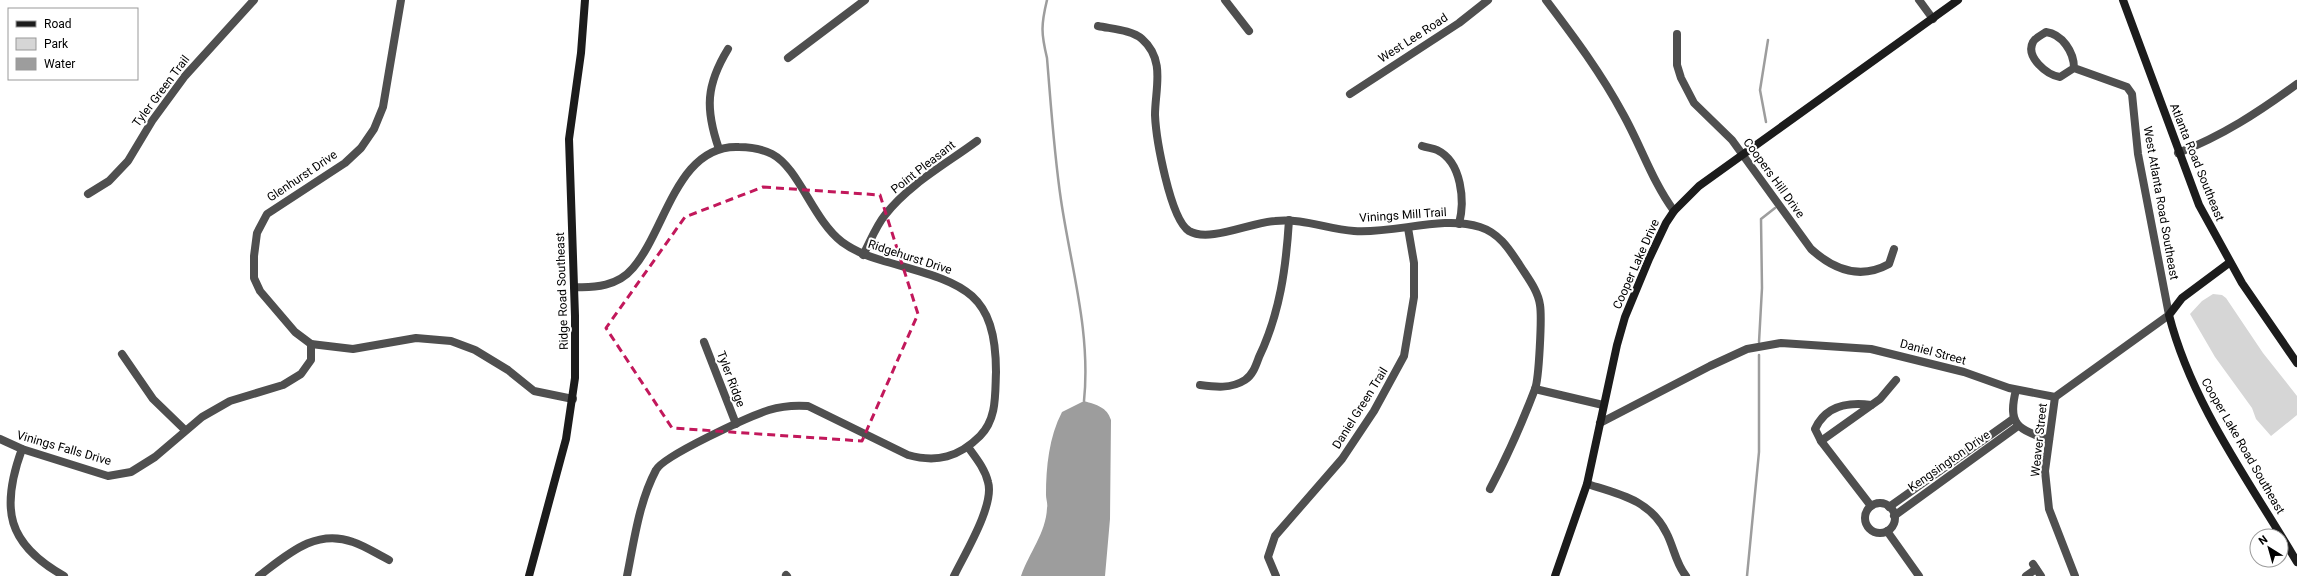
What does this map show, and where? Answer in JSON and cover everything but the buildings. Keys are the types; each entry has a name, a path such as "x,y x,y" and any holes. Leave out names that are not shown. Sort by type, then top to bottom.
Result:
{"street":[{"name":"Tyler Green Trail","path":"88,194 110,181 128,161 152,121 185,76 254,0"},
{"name":"Glenhurst Drive","path":"311,344 295,332 260,291 254,278 254,256 257,232 267,214 345,163 361,148 374,129 383,107 401,0"},
{"name":"Ridge Road Southeast","path":"529,576 557,476 573,399 576,357 569,139 581,54 586,0"},
{"path":"788,58 865,0"},
{"path":"1226,0 1249,31"},
{"name":"West Lee Road","path":"1350,94 1459,23 1488,0"},
{"path":"1546,0 1590,59 1614,96 1654,180 1674,211"},
{"path":"1919,0 1933,19"},
{"name":"Cooper Lake Drive","path":"1555,576 1587,484 1603,406 1625,317 1655,245 1674,211 1699,186 1742,154 1958,0"},
{"name":"Atlanta Road Southeast","path":"2122,0 2178,154 2199,205 2229,263 2262,314 2297,363"},
{"name":"Vinings Mill Trail","path":"1098,26 1126,32 1142,38 1153,54 1158,69 1155,118 1160,149 1172,201 1185,228 1198,234 1216,234 1248,225 1289,220 1354,231 1459,224 1482,227 1501,239 1534,288 1540,304 1541,318 1535,389 1509,452 1490,489"},
{"path":"2046,32 2054,33 2062,39 2070,52 2074,62 2074,68 2060,77 2050,75 2042,69 2034,56 2031,49 2033,42 2046,32"},
{"name":"Coopers Hill Drive","path":"1677,34 1677,65 1686,89 1694,103 1722,130 1742,154 1811,248 1826,262 1840,268 1861,272 1880,269 1889,264 1894,249"},
{"path":"719,149 711,126 709,108 711,85 718,65 728,49"},
{"name":"West Atlanta Road Southeast","path":"2074,68 2127,87 2132,94 2138,154 2169,315"},
{"path":"2178,154 2212,140 2244,122 2297,84"},
{"name":"Point Pleasant","path":"863,255 884,216 896,203 915,186 977,141"},
{"path":"1422,146 1438,150 1454,168 1463,196 1459,224"},
{"name":"Ridgehurst Drive","path":"574,287 592,288 608,285 632,270 647,248 680,184 692,166 706,155 719,149 748,147 774,155 784,163 824,224 843,243 863,255 938,277 963,289 974,297 989,320 996,346 995,402 987,428 968,447 955,455 935,460 921,459 908,455 830,415 808,406 794,405 781,407 736,424 675,455 656,468 640,512 627,576"},
{"path":"1200,385 1228,386 1246,380 1253,371 1263,349 1280,298 1284,278 1289,220"},
{"name":"Daniel Green Trail","path":"1276,576 1268,557 1275,536 1342,459 1374,411 1404,356 1414,298 1414,263 1408,228"},
{"path":"2055,397 2169,315 2182,298 2229,263"},
{"name":"Cooper Lake Road Southeast","path":"2169,315 2183,361 2202,402 2297,562"},
{"path":"311,344 353,349 416,338 451,341 475,350 508,370 534,391 573,399"},
{"name":"Tyler Ridge","path":"704,342 736,424"},
{"name":"Daniel Street","path":"1600,423 1710,366 1747,349 1780,343 1871,349 1919,359 2016,390 2055,397"},
{"name":"Vinings Falls Drive","path":"0,439 22,449 108,476 131,472 155,457 202,417 230,401 283,385 301,374 311,360 311,344"},
{"path":"122,354 153,399 185,430"},
{"path":"1821,441 1871,405 1890,389 1896,380"},
{"path":"1535,389 1603,406"},
{"path":"2016,390 2012,406 2013,419 2018,426 2030,433 2049,440"},
{"name":"Weaver Street","path":"2055,397 2045,471 2049,509 2075,576"},
{"path":"1871,405 1850,403 1831,411 1818,422 1815,429 1821,441 1871,506"},
{"name":"Kengsington Drive","path":"1889,507 2013,419"},
{"name":"Kengsington Drive","path":"1894,516 2018,426"},
{"path":"954,576 988,502 989,483 981,465 968,447"},
{"path":"22,449 14,471 10,493 10,514 24,546 32,555 64,576"},
{"path":"1587,484 1630,497 1653,513 1667,534 1681,569 1686,576"},
{"path":"1881,504 1889,507 1894,516 1894,524 1887,531 1876,533 1866,526 1865,516 1871,506 1881,504"},
{"path":"1887,531 1919,576"},
{"path":"259,576 302,544 326,537 352,541 389,560"},
{"path":"2026,576 2035,566 2041,576"}],"highlighted area":[{"path":"763,187 880,195 918,314 862,441 672,428 606,328 685,217"}],"green space":[{"path":"2213,294 2222,295 2226,298 2263,353 2297,396 2297,415 2271,436 2256,419 2252,408 2215,357 2190,314 2202,301"}],"water":[{"path":"1084,401 1104,409 1111,420 1110,519 1105,576 1021,576 1044,526 1047,506 1046,495 1049,452 1054,432 1062,412"}],"waterway":[{"path":"1047,0 1043,23 1043,35 1047,58 1059,182 1065,225 1079,300 1085,350 1084,401"},
{"path":"1766,122 1760,90 1768,40"},
{"path":"1759,342 1762,288 1761,219 1775,208"},
{"path":"1747,576 1759,452 1759,355"}]}
